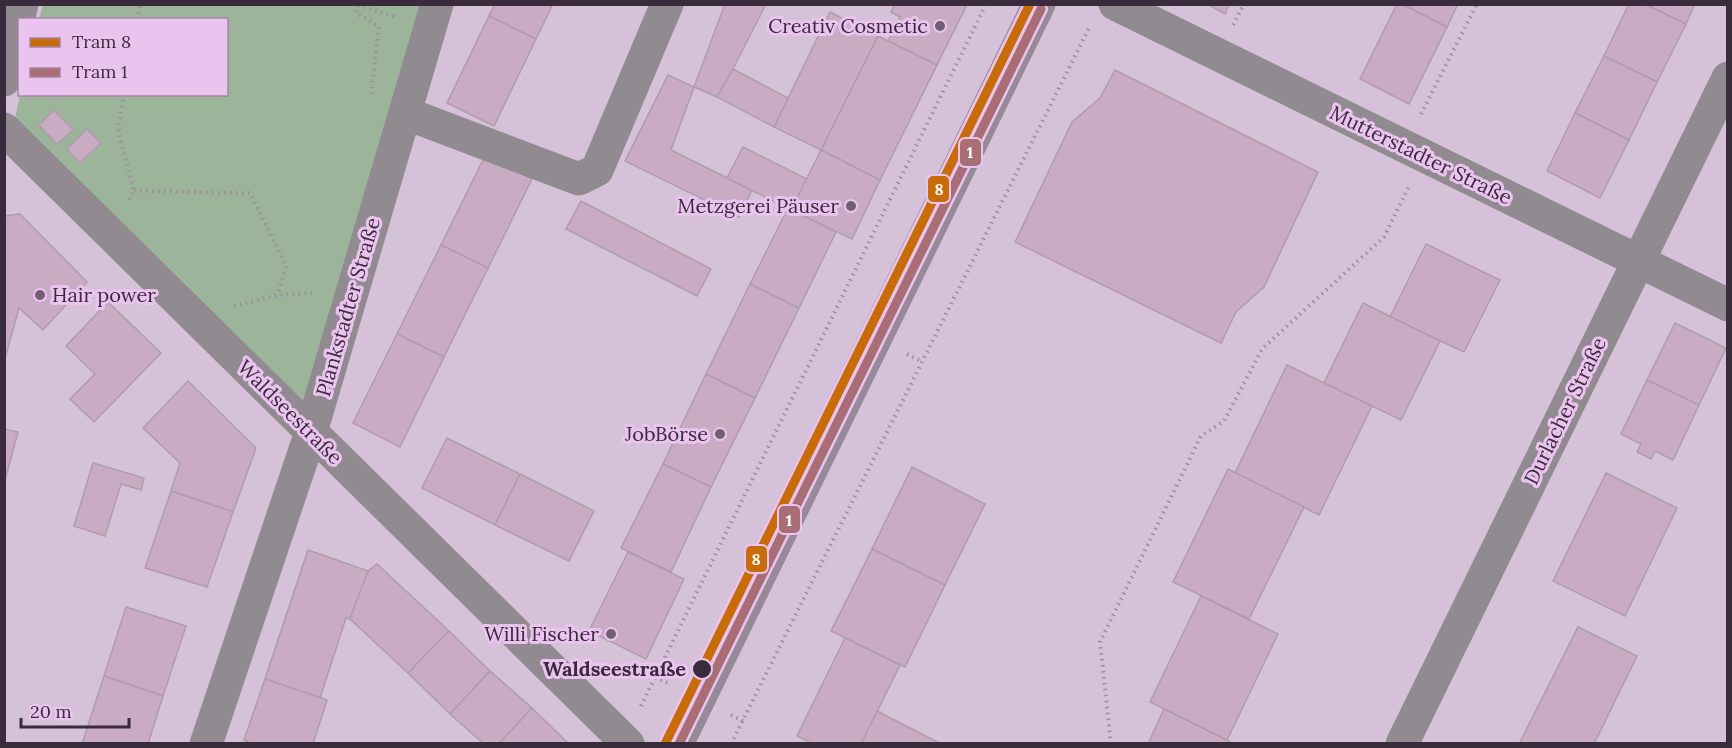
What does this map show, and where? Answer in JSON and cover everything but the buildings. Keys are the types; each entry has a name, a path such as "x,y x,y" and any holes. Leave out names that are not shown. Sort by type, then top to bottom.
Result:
{"main road":[{"path":"676,744 1039,4"}],"street":[{"name":"Plankstadter Straße","path":"206,744 311,432 437,4"},
{"path":"405,112 579,179 597,170 667,4"},
{"name":"Mutterstadter Straße","path":"1114,4 1728,305"},
{"path":"4,80 18,21"},
{"name":"Durlacher Straße","path":"1402,744 1728,78"},
{"name":"Waldseestraße","path":"4,129 626,742"}],"path":[{"path":"626,742 986,4"},
{"path":"1111,744 1100,642 1201,436 1224,421 1262,349 1384,237 1414,152 1477,4"},
{"path":"366,8 358,5 356,13 379,26 370,98"},
{"path":"730,744 1090,26"},
{"path":"124,96 118,129 134,191 128,201"},
{"path":"134,191 250,193 286,266 278,296"},
{"path":"193,315 278,296 352,291"}],"green space":[{"path":"43,5 430,5 311,432 15,118 20,96 228,96 228,18 39,18"}],"tram line":[{"name":"8","path":"665,744 1030,4"},
{"name":"1","path":"679,744 1041,9"}],"place":[{"name":"Creativ Cosmetic","path":"940,26"},
{"name":"Metzgerei Päuser","path":"851,206"},
{"name":"Hair power","path":"40,295"},
{"name":"JobBörse","path":"720,434"},
{"name":"Willi Fischer","path":"611,634"},
{"name":"Waldseestraße","path":"702,669"}]}
